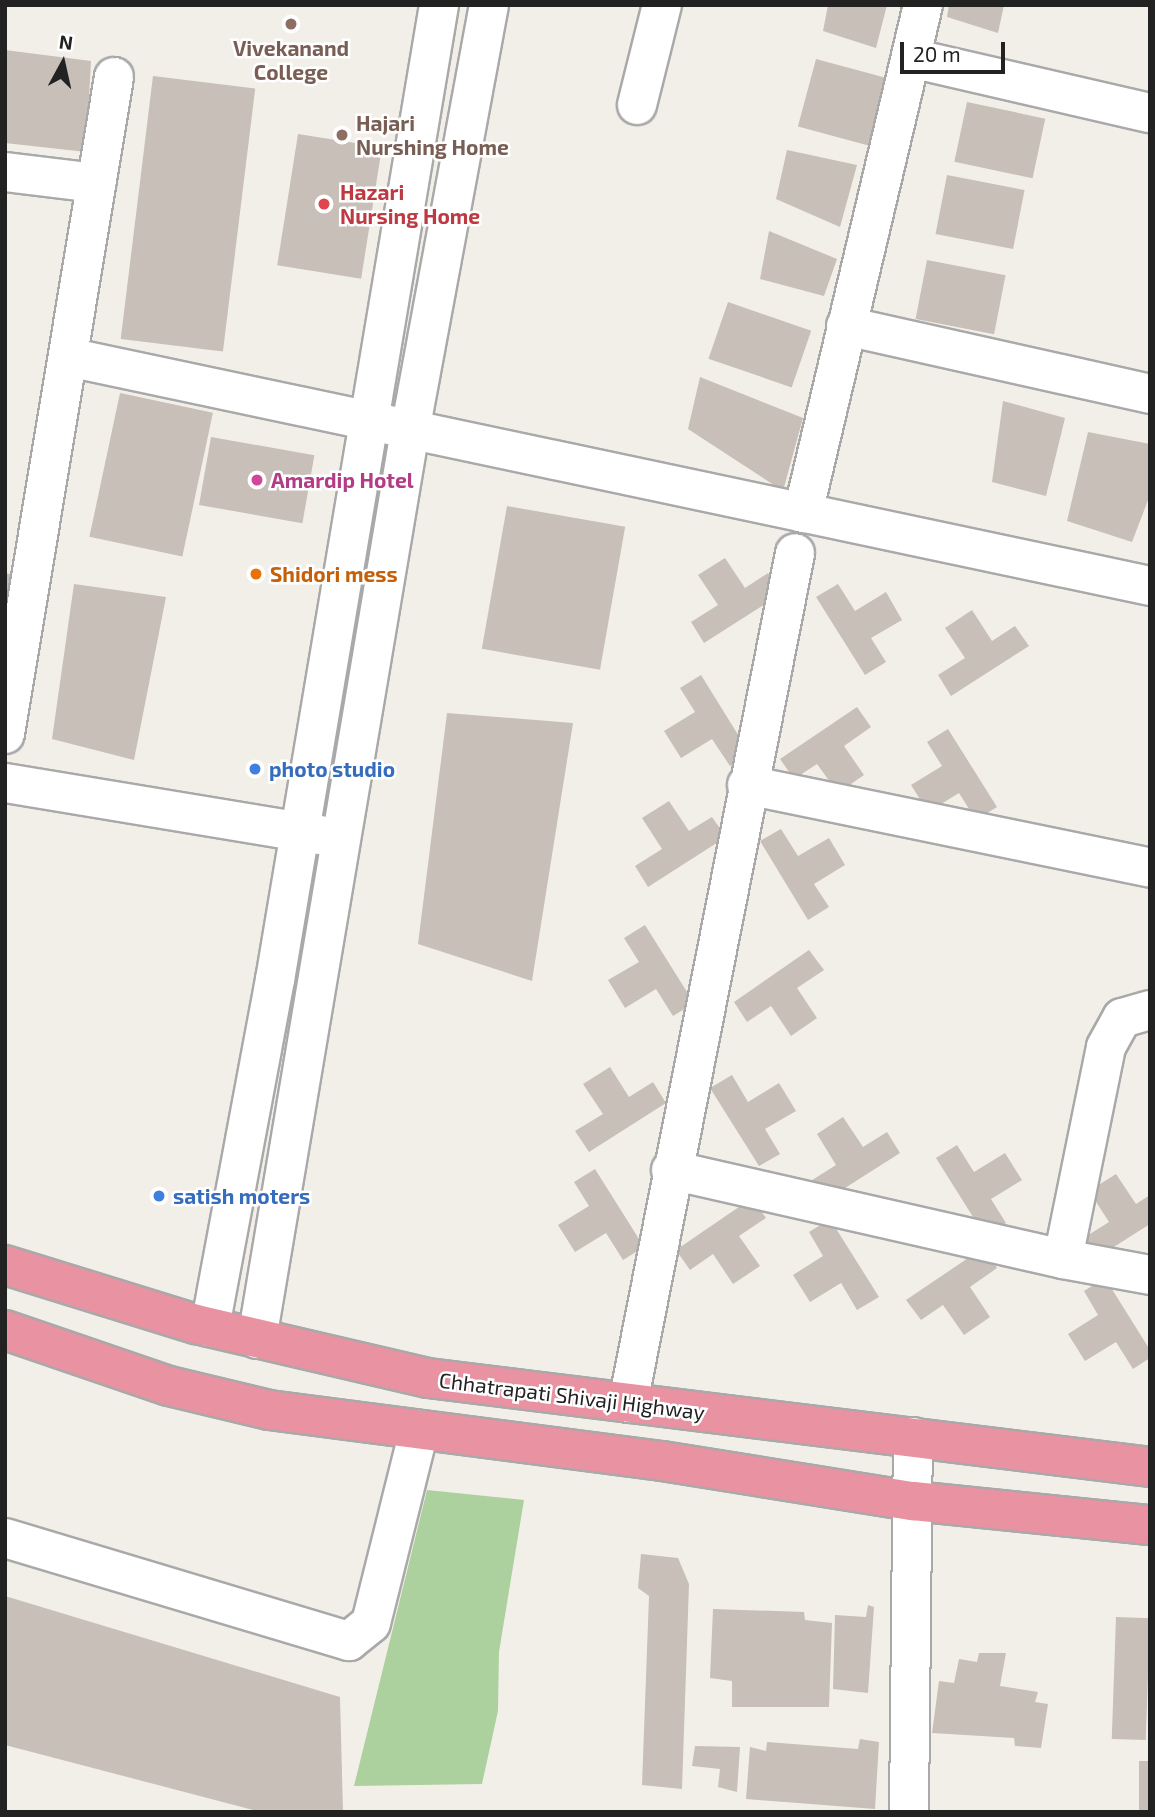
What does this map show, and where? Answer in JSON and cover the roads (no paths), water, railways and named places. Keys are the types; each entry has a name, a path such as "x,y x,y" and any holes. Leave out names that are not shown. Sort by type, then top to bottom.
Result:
{"highway":[{"name":"Chhatrapati Shivaji Highway","path":"5,1265 210,1327 428,1378 1150,1467"},
{"path":"5,1330 169,1386 269,1409 662,1461 914,1501 1150,1525"}],"street":[{"path":"210,1327 299,832 439,5"},
{"path":"257,1339 410,431 489,5"},
{"path":"637,105 662,5"},
{"path":"803,513 923,5"},
{"path":"911,58 1150,113"},
{"path":"5,734 20,558 68,358 114,77"},
{"path":"5,172 96,183"},
{"path":"846,326 1150,394"},
{"path":"68,358 1150,586"},
{"path":"628,1403 671,1170 795,553"},
{"path":"5,783 341,839"},
{"path":"747,785 1150,868"},
{"path":"1063,1259 1106,1048 1122,1018 1150,1010"},
{"path":"671,1170 1063,1259 1150,1275"},
{"path":"5,1538 349,1641 371,1623 419,1430"},
{"path":"909,1812 913,1437"}],"place":[{"name":"Vivekanand College","path":"291,24"},
{"name":"Hajari Nurshing Home","path":"342,135"},
{"name":"Hazari Nursing Home","path":"324,204"},
{"name":"Amardip Hotel","path":"257,480"},
{"name":"Shidori mess","path":"256,574"},
{"name":"photo studio","path":"255,769"},
{"name":"satish moters","path":"159,1196"}]}
